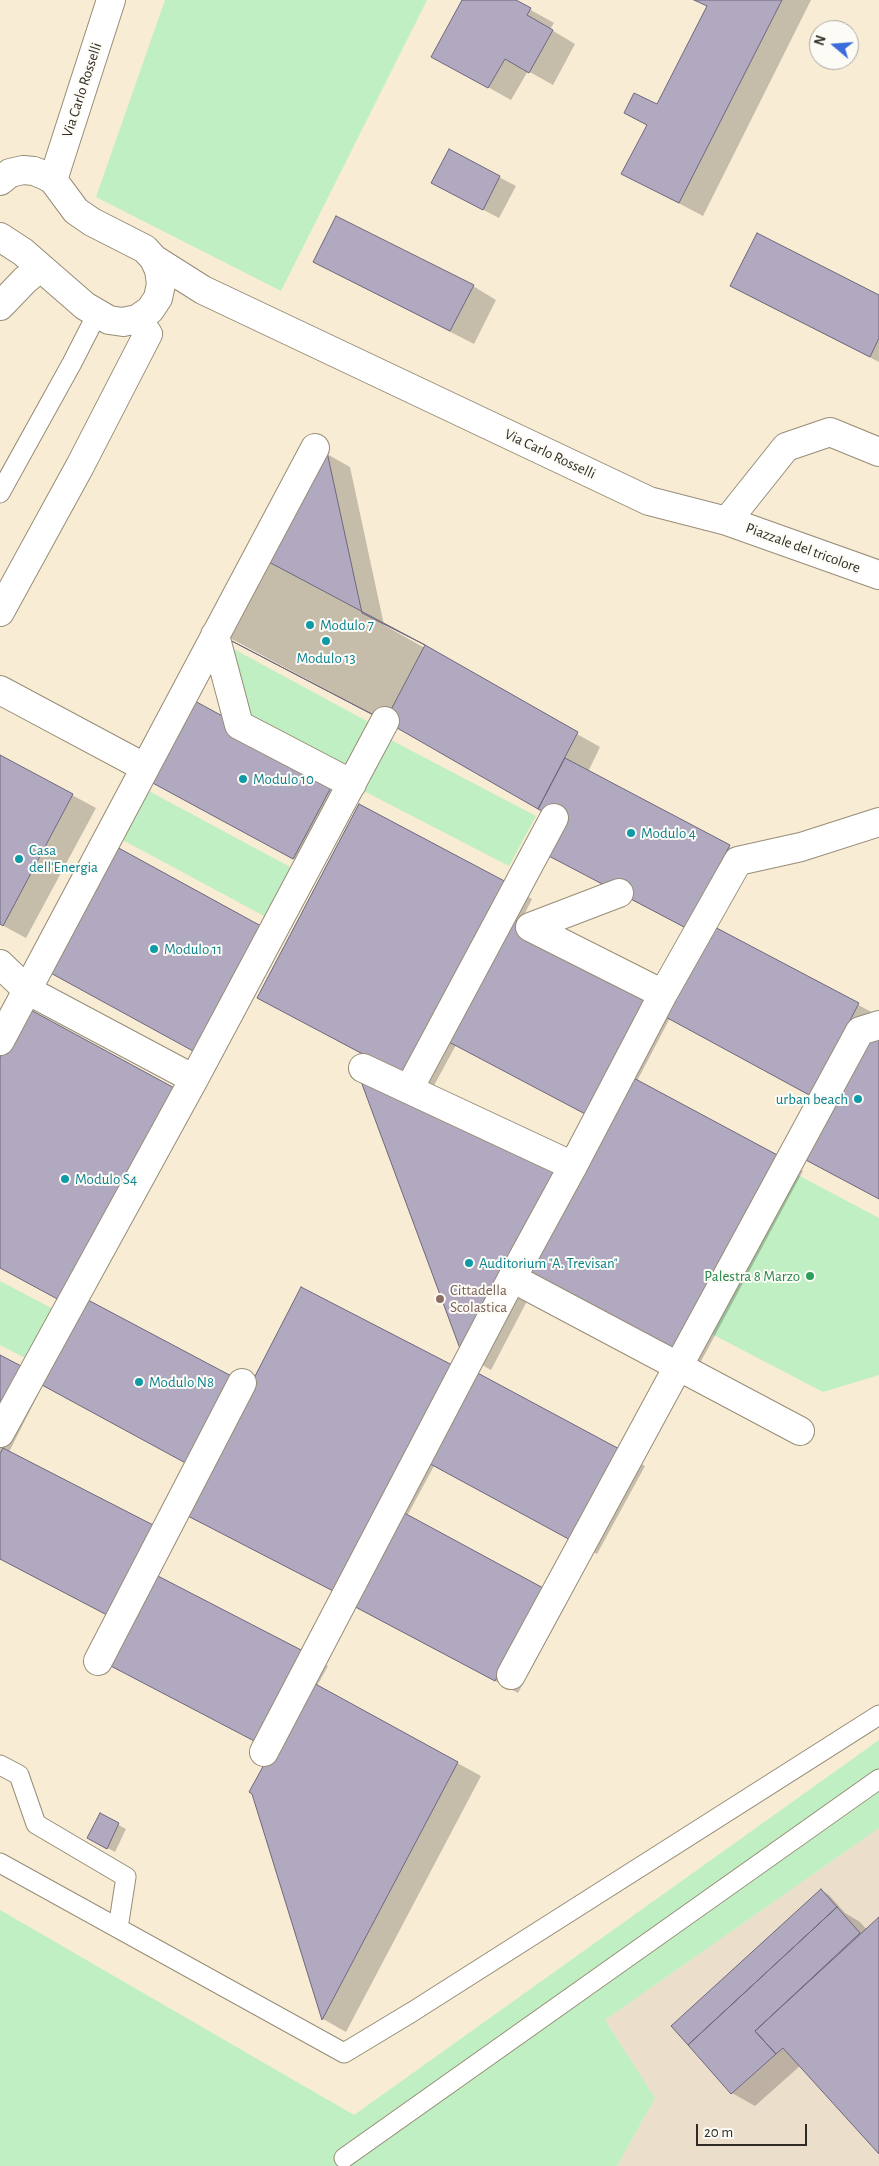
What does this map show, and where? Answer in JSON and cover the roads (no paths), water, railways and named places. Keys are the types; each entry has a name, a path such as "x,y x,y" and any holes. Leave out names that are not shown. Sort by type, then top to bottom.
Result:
{"street":[{"name":"Via Carlo Rosselli","path":"111,0 53,180 76,211 92,222 144,249 154,259 203,290 649,501 727,521"},
{"path":"0,181 10,173 24,170 34,171 53,180"},
{"path":"1,246 15,246 97,314 109,320 123,322 203,290"},
{"path":"143,314 158,298 161,284 159,270 154,259"},
{"path":"0,306 25,280 40,268"},
{"path":"0,612 80,466 148,334 143,314"},
{"path":"727,521 786,447 830,432 879,452"},
{"path":"0,1040 315,448"},
{"name":"Piazzale del tricolore","path":"727,521 879,575"},
{"path":"215,635 239,725 352,784"},
{"path":"0,690 144,767"},
{"path":"0,1433 194,1079 385,722"},
{"path":"409,1089 554,818"},
{"path":"264,1752 663,994 738,861 800,847 879,822"},
{"path":"619,893 530,926 663,994"},
{"path":"0,964 27,990 194,1079"},
{"path":"511,1675 860,1031 879,1025"},
{"path":"364,1068 573,1166"},
{"path":"512,1278 800,1431"},
{"path":"98,1660 242,1383"}],"lane":[{"path":"0,493 97,314"},
{"path":"0,1863 344,2053 412,2012 879,1715"},
{"path":"0,1765 19,1775 36,1824 126,1877 118,1928"},
{"path":"344,2158 879,1779"}],"place":[{"name":"Modulo 7","path":"310,625"},
{"name":"Modulo 13","path":"326,641"},
{"name":"Modulo 10","path":"243,779"},
{"name":"Modulo 4","path":"631,833"},
{"name":"Casa dell'Energia","path":"19,859"},
{"name":"Modulo 11","path":"154,949"},
{"name":"urban beach","path":"858,1099"},
{"name":"Modulo S4","path":"65,1179"},
{"name":"Auditorium \"A. Trevisan\"","path":"469,1263"},
{"name":"Palestra 8 Marzo","path":"810,1276"},
{"name":"Cittadella Scolastica","path":"440,1299"},
{"name":"Modulo N8","path":"139,1382"}]}
